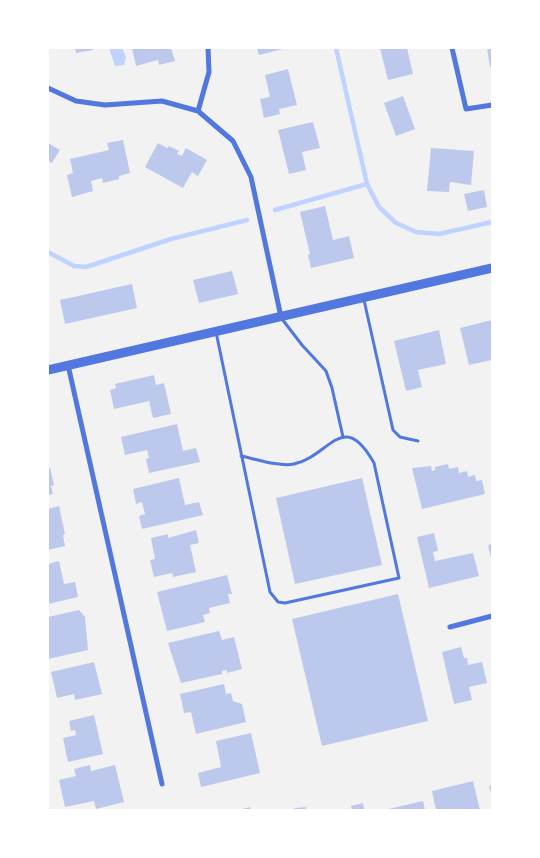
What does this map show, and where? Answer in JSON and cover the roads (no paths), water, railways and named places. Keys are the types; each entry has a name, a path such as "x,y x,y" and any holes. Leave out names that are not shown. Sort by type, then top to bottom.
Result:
{"street":[{"path":"198,111 209,72 208,48"},
{"path":"452,48 466,109 492,105"},
{"path":"48,88 76,101 105,105 162,101 198,111 233,141 251,177 281,317"},
{"path":"48,370 492,268"},
{"path":"68,365 162,784"},
{"path":"450,627 492,616"}],"lane":[{"path":"363,298 393,430 400,437 418,441"},
{"path":"281,317 302,345 326,371 332,388 343,437"},
{"path":"216,331 241,456 270,592 278,602 285,603 400,578 374,462 366,448 355,439 343,437 331,442 305,461 292,465 241,456"}],"water":[{"path":"109,48 122,48 126,57 124,65 115,66"}],"waterway":[{"path":"336,48 367,184 379,207 396,223 416,232 439,234 492,222"},
{"path":"275,210 367,184"},
{"path":"48,252 74,266 86,267 171,239 247,220"}]}
